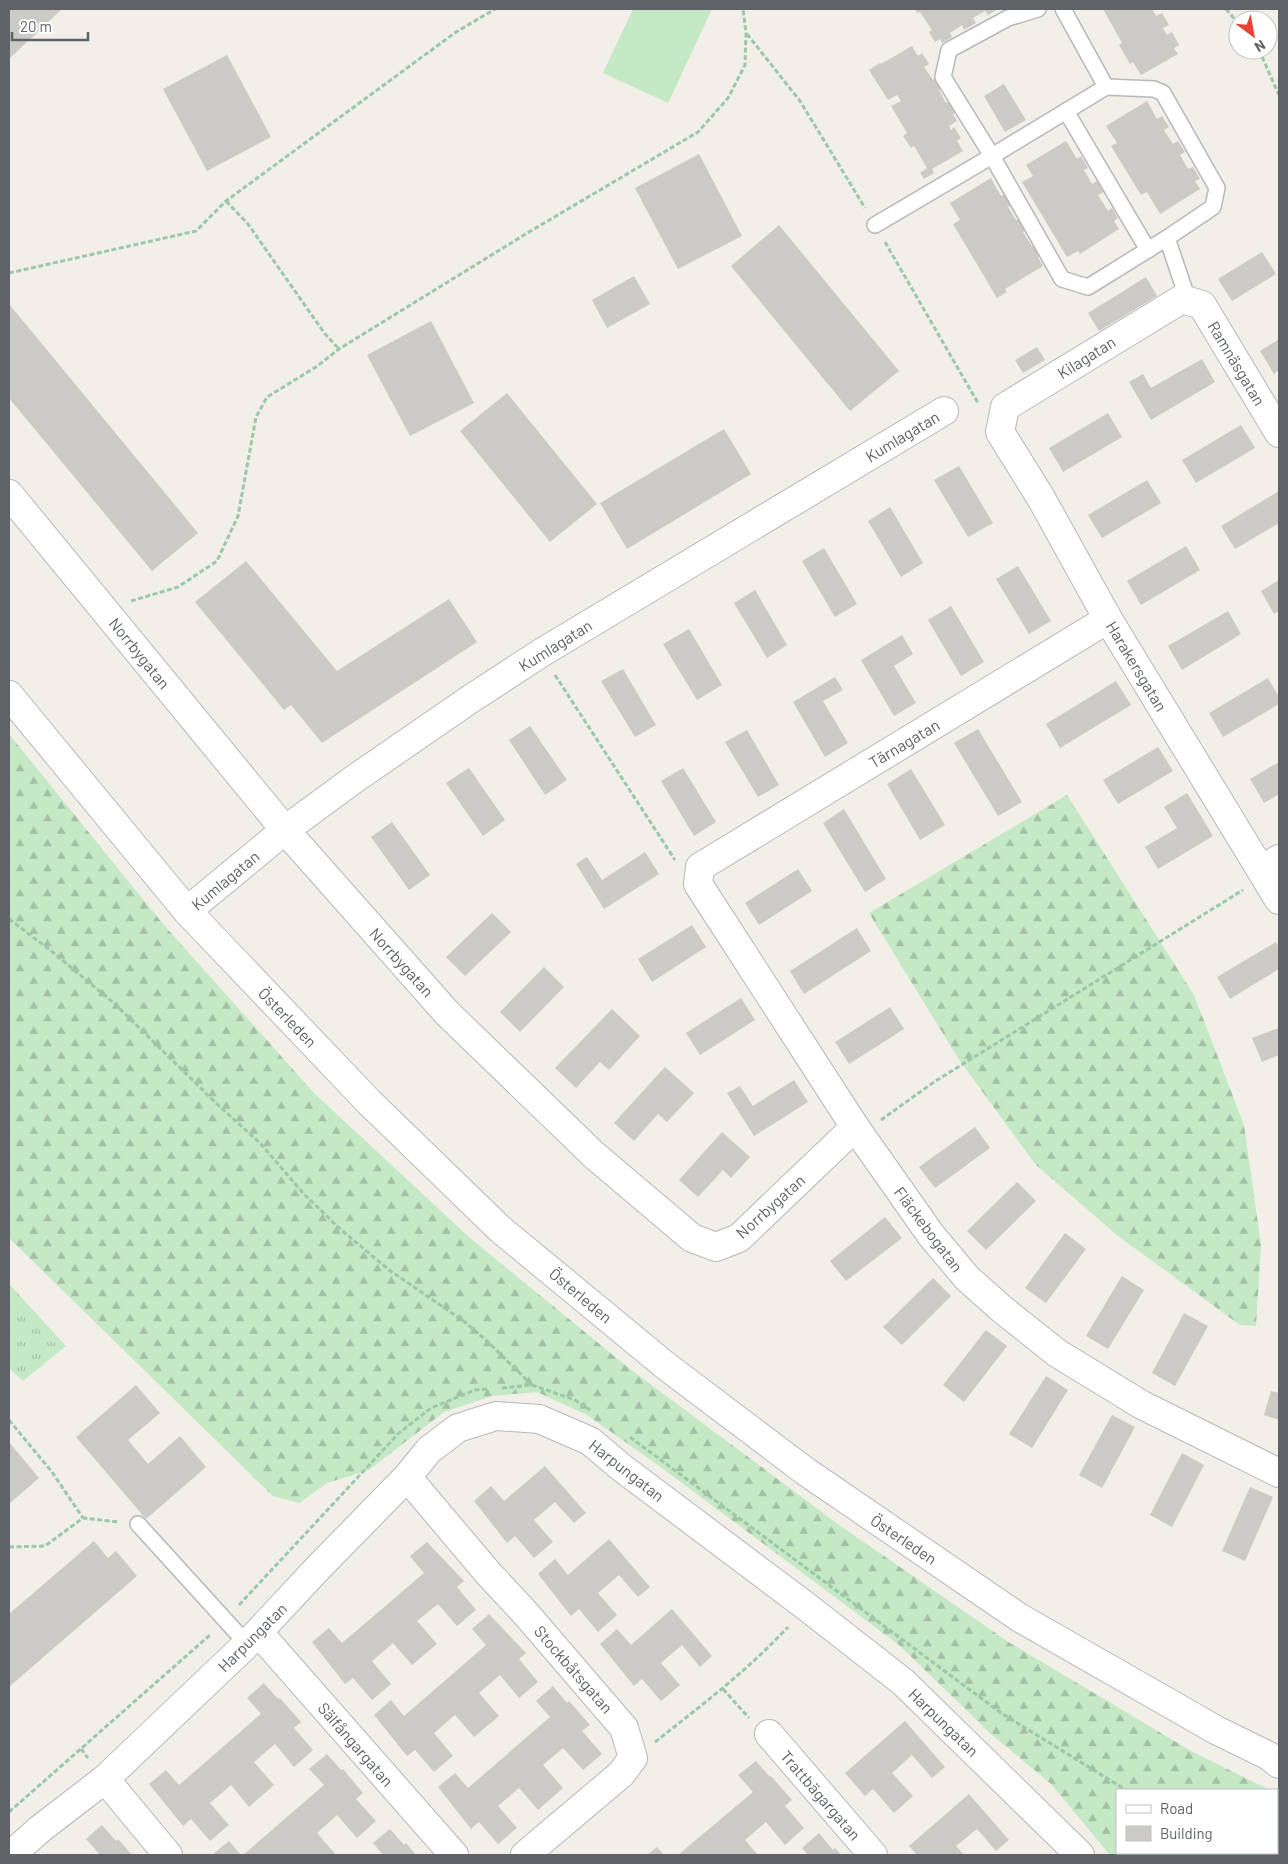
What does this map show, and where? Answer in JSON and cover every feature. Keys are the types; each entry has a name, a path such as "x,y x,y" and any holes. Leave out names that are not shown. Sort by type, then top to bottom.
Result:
{"street":[{"name":"Kilagatan","path":"1000,430 1005,407 1182,299 1188,300"},
{"name":"Ramnäsgatan","path":"1188,300 1202,305 1279,433"},
{"name":"Kumlagatan","path":"187,911 285,830 361,774 541,653 944,411"},
{"name":"Harakersgatan","path":"1000,430 1041,498 1108,619 1271,864 1279,900"},
{"name":"Norrbygatan","path":"9,494 285,830 447,1013 594,1155 692,1238 716,1247 739,1238 855,1127"},
{"name":"Tärnagatan","path":"700,867 1108,619"},
{"name":"Österleden","path":"9,695 187,911 369,1102 500,1228 666,1366 805,1471 1020,1618 1216,1730 1276,1759"},
{"name":"Fläckebogatan","path":"700,867 698,884 855,1127 931,1235 966,1278 1057,1354 1142,1405 1279,1473"},
{"name":"Harpungatan","path":"11,1855 40,1829 105,1778 253,1638 407,1476 429,1450 458,1428 496,1416 539,1419 590,1441 622,1468 807,1607 903,1682 1080,1855"},
{"name":"Stockbåtsgatan","path":"407,1476 488,1573 527,1615 624,1728 633,1758"},
{"name":"Sälfångargatan","path":"253,1638 454,1855"},
{"name":"Trattbägargatan","path":"769,1734 873,1855"},
{"path":"526,1855 621,1774 633,1758"},
{"path":"105,1778 168,1855"}],"lane":[{"path":"875,225 992,156 1106,87 1154,89 1163,93 1217,188 1213,207 1088,287 1062,278 992,156 943,77 949,50 1008,18 1038,9"},
{"path":"1063,9 1106,87"},
{"path":"1066,111 1148,250"},
{"path":"1167,238 1188,300"},
{"path":"138,1524 226,1619 253,1638"}],"path":[{"path":"9,273 196,231 226,201 456,32 494,9"},
{"path":"108,615 121,604 178,587 217,561 238,516 256,417 267,397 292,383 339,349 524,235 698,132 728,98 745,65 746,33 743,9"},
{"path":"1263,60 1279,95"},
{"path":"226,201 248,224 325,334 339,349"},
{"path":"541,653 676,861 700,867"},
{"path":"855,1127 875,1124 934,1082 1252,884 1271,864"},
{"path":"9,919 115,1004 217,1104 261,1144 303,1193 339,1228 389,1270 465,1322 532,1385 575,1400 596,1415"},
{"path":"9,1812 207,1638 399,1433 431,1408 475,1390 532,1385"},
{"path":"9,1420 52,1472 84,1518"},
{"path":"626,1434 1001,1713 1124,1789"},
{"path":"9,1547 45,1546 84,1518 138,1524"},
{"path":"633,1758 723,1689 765,1651 807,1607"},
{"path":"723,1689 765,1737 769,1734"}],"green space":[{"path":"633,9 712,9 668,103 603,73"},
{"path":"9,734 163,924 314,1093 470,1238 630,1369 842,1527 1010,1643 1191,1751 1268,1789 1116,1789 1116,1854 1278,1854 1278,1794 1279,1855 1110,1855 1051,1784 991,1734 899,1645 662,1468 587,1415 537,1392 492,1396 444,1412 369,1470 327,1483 299,1503 273,1496 9,1238"},
{"path":"1067,795 1194,995 1244,1125 1261,1245 1256,1326 1240,1325 1118,1236 1035,1164 958,1058 869,913"},
{"path":"9,1284 66,1346 23,1381 9,1368"}],"building":[{"path":"9,9 62,9 9,59"},
{"path":"915,9 998,9 988,15 985,11 973,18 976,23 964,30 962,25 950,33 952,37 942,43 940,39 935,42 929,32 932,30 920,12 917,13"},
{"path":"1103,9 1152,9 1156,16 1162,13 1169,25 1163,28 1167,35 1172,32 1179,45 1174,48 1178,54 1141,75 1133,62 1130,64 1119,45 1122,43"},
{"path":"912,46 918,56 922,53 929,64 924,67 933,80 937,78 943,88 939,90 946,103 950,101 957,112 953,114 957,121 949,126 951,130 954,127 961,138 957,141 963,151 932,169 934,173 924,179 920,173 927,168 914,146 911,148 903,136 907,133 891,106 901,101 897,95 888,100 869,70"},
{"path":"227,55 271,137 207,171 163,89"},
{"path":"1004,84 1026,120 1005,132 984,96"},
{"path":"1147,101 1157,119 1162,116 1169,127 1164,130 1173,144 1178,141 1185,152 1180,155 1188,169 1193,167 1200,179 1195,181 1200,189 1160,214 1147,192 1141,195 1111,146 1117,143 1106,126"},
{"path":"1066,141 1077,159 1081,156 1088,168 1084,170 1092,184 1097,181 1104,192 1098,195 1108,211 1112,208 1118,218 1114,221 1119,229 1080,254 1078,251 1067,257 1022,182 1033,176 1026,165"},
{"path":"699,154 742,236 678,269 635,188"},
{"path":"991,178 1001,196 1006,194 1012,205 1008,207 1016,220 1020,218 1027,230 1023,232 1032,246 1036,243 1042,254 1038,257 1043,266 1005,289 1007,292 997,298 953,224 960,220 950,203"},
{"path":"779,225 899,371 850,411 731,266"},
{"path":"1262,252 1276,274 1232,301 1218,279"},
{"path":"634,276 650,304 607,328 592,300"},
{"path":"1146,277 1157,296 1099,331 1088,313"},
{"path":"9,304 198,533 152,571 9,398"},
{"path":"431,321 474,403 410,436 367,355"},
{"path":"1279,339 1279,370 1274,374 1260,351"},
{"path":"1037,347 1045,360 1023,373 1015,360"},
{"path":"1202,359 1215,382 1151,420 1129,382 1143,374 1151,388"},
{"path":"507,393 597,504 550,542 460,431"},
{"path":"1108,413 1122,437 1063,472 1049,448"},
{"path":"1241,425 1255,448 1196,483 1182,460"},
{"path":"724,429 751,474 627,549 600,503"},
{"path":"959,466 993,523 968,537 934,480"},
{"path":"1147,480 1161,503 1102,538 1088,515"},
{"path":"1279,491 1279,523 1235,549 1221,526"},
{"path":"890,507 923,563 901,577 868,521"},
{"path":"1186,546 1200,570 1141,605 1127,581"},
{"path":"824,548 857,604 835,617 802,561"},
{"path":"246,561 337,671 449,599 477,642 322,743 291,705 284,710 195,602"},
{"path":"1018,566 1051,621 1029,634 996,579"},
{"path":"1279,580 1279,611 1274,614 1261,591"},
{"path":"755,590 787,645 767,658 734,603"},
{"path":"951,606 984,662 961,676 928,620"},
{"path":"1228,611 1241,634 1182,670 1168,646"},
{"path":"689,629 722,685 697,700 663,644"},
{"path":"902,635 913,654 894,666 916,703 894,716 861,660"},
{"path":"623,669 656,725 635,737 601,681"},
{"path":"835,677 843,690 823,701 848,743 825,757 793,702"},
{"path":"1268,678 1279,697 1279,704 1223,737 1209,713"},
{"path":"1116,681 1131,705 1060,748 1046,724"},
{"path":"530,726 567,780 545,795 509,740"},
{"path":"978,729 1022,802 998,816 954,743"},
{"path":"747,730 779,785 758,797 725,742"},
{"path":"1158,747 1173,771 1118,804 1103,780"},
{"path":"1279,762 1279,794 1264,803 1250,779"},
{"path":"469,768 505,820 483,836 446,783"},
{"path":"683,768 716,822 694,836 661,781"},
{"path":"911,769 945,825 920,840 887,784"},
{"path":"1187,793 1213,836 1158,869 1145,847 1177,828 1164,807"},
{"path":"844,809 886,879 865,892 823,823"},
{"path":"392,822 430,875 409,890 371,837"},
{"path":"645,852 659,874 604,909 576,864 587,857 602,880"},
{"path":"798,869 812,891 759,925 745,903"},
{"path":"492,913 511,932 465,976 446,957"},
{"path":"692,925 706,947 652,982 638,959"},
{"path":"857,928 871,951 804,994 790,971"},
{"path":"1276,942 1279,947 1279,969 1230,999 1217,977"},
{"path":"544,967 564,987 520,1032 500,1012"},
{"path":"741,998 755,1020 700,1055 686,1033"},
{"path":"890,1007 904,1029 849,1064 835,1042"},
{"path":"612,1009 640,1036 609,1070 600,1062 576,1088 555,1068"},
{"path":"1279,1028 1279,1055 1262,1062 1252,1038"},
{"path":"665,1067 694,1093 667,1122 658,1114 634,1141 614,1123"},
{"path":"794,1080 808,1102 754,1136 727,1093 740,1086 753,1106"},
{"path":"975,1127 990,1148 935,1188 919,1167"},
{"path":"722,1132 750,1157 731,1178 723,1170 698,1197 679,1180"},
{"path":"1017,1182 1036,1201 986,1250 967,1231"},
{"path":"885,1217 902,1238 846,1281 830,1261"},
{"path":"1065,1233 1086,1249 1046,1303 1025,1288"},
{"path":"1122,1276 1144,1290 1108,1349 1086,1336"},
{"path":"933,1278 951,1296 902,1345 883,1327"},
{"path":"1184,1313 1208,1326 1175,1386 1152,1373"},
{"path":"986,1330 1007,1346 964,1402 943,1385"},
{"path":"1046,1376 1068,1390 1032,1448 1009,1434"},
{"path":"136,1385 160,1413 128,1440 148,1464 180,1436 206,1467 146,1519 76,1437"},
{"path":"1271,1391 1279,1393 1279,1420 1264,1415"},
{"path":"1112,1415 1135,1427 1102,1488 1079,1475"},
{"path":"9,1442 39,1478 9,1504"},
{"path":"1182,1453 1204,1465 1172,1527 1150,1515"},
{"path":"545,1466 586,1513 574,1523 555,1502 534,1520 553,1542 534,1558 515,1536 507,1543 474,1501 491,1486 504,1501"},
{"path":"1250,1487 1273,1497 1245,1561 1222,1551"},
{"path":"609,1539 650,1587 638,1597 619,1575 598,1593 617,1615 598,1632 579,1609 571,1616 538,1574 555,1559 568,1575"},
{"path":"94,1541 108,1558 116,1551 137,1576 9,1687 9,1614"},
{"path":"427,1542 464,1581 457,1587 476,1610 457,1626 438,1604 417,1621 437,1644 412,1665 393,1643 372,1661 391,1684 372,1700 353,1678 345,1684 312,1642 329,1628 342,1643 424,1573 410,1556"},
{"path":"672,1609 712,1656 700,1667 682,1645 661,1663 680,1685 661,1701 642,1679 634,1686 600,1644 617,1629 631,1645"},
{"path":"489,1614 526,1653 519,1659 538,1682 519,1698 500,1675 479,1693 499,1716 474,1737 455,1715 434,1733 453,1756 434,1772 415,1750 407,1756 374,1715 391,1700 404,1716 486,1645 472,1629"},
{"path":"264,1683 301,1722 294,1728 313,1750 294,1767 275,1744 254,1762 274,1785 249,1807 231,1785 210,1803 229,1825 210,1841 191,1819 183,1826 149,1784 166,1770 179,1785 261,1714 247,1698"},
{"path":"553,1686 567,1703 569,1701 590,1725 582,1731 602,1754 583,1770 563,1748 543,1765 563,1788 538,1810 519,1788 498,1806 517,1828 498,1844 479,1822 471,1829 438,1787 455,1773 468,1788 550,1717 536,1701"},
{"path":"905,1721 945,1767 932,1778 912,1755 892,1773 913,1796 894,1813 873,1789 865,1796 845,1773"},
{"path":"327,1754 341,1770 343,1769 363,1793 356,1799 376,1821 357,1838 337,1815 317,1833 336,1855 243,1855 324,1785 309,1769"},
{"path":"756,1761 792,1800 785,1806 804,1828 785,1845 766,1822 745,1840 758,1855 678,1855 753,1792 738,1775"},
{"path":"969,1794 1009,1840 996,1851 977,1829 956,1846 964,1855 917,1855 909,1846"},
{"path":"102,1825 132,1855 100,1855 86,1839"},
{"path":"390,1829 416,1855 383,1855 373,1843"},
{"path":"819,1833 833,1850 835,1848 841,1855 808,1855 802,1848"},
{"path":"229,1841 241,1855 212,1855"},
{"path":"657,1847 664,1855 647,1855"}]}
